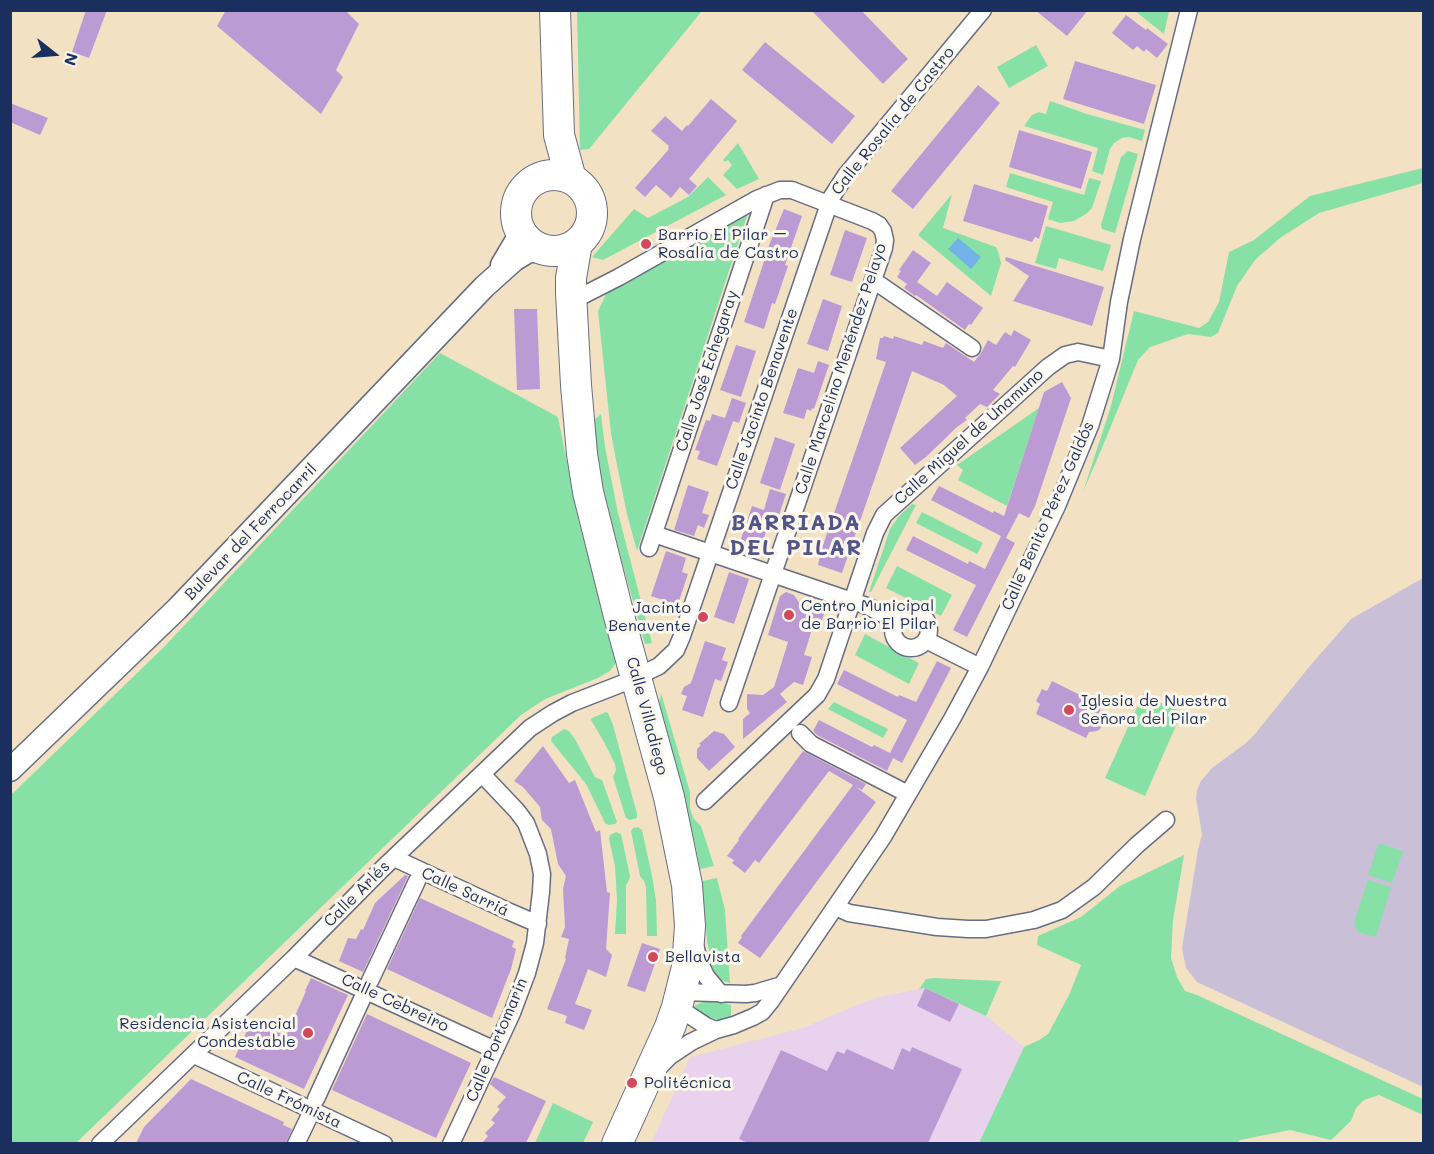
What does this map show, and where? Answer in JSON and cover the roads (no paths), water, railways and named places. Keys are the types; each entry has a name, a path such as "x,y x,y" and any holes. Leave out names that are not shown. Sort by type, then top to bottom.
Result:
{"highway":[{"path":"555,10 559,135 557,178"},
{"path":"557,178 581,186 585,191 592,209 591,222 586,234 548,244 517,221 516,209 519,197 536,179 557,178"},
{"name":"Calle Villadiego","path":"548,244 571,289 576,385 588,492 669,797 689,899 687,967 679,1000 617,1143"}],"main road":[{"name":"Bulevar del Ferrocarril","path":"10,770 177,609 484,287 507,260 548,244"}],"street":[{"name":"Calle Rosalía de Castro","path":"571,289 619,278 654,256 766,195 780,190 792,190 828,205 846,175 983,10"},
{"name":"Calle Benito Pérez Galdós","path":"646,1080 670,1056 691,1042 716,1030 744,1022 762,1012 771,1001 883,837 980,667 1057,506 1090,426 1111,359 1119,302 1132,239 1189,10"},
{"name":"Calle José Echegaray","path":"710,553 651,541 766,195"},
{"name":"Calle Marcelino Menéndez Pelayo","path":"729,703 884,248 885,240 879,225 828,205"},
{"name":"Calle Jacinto Benavente","path":"637,677 668,659 676,650 682,636 828,205"},
{"path":"873,280 972,348"},
{"name":"Calle Miguel de Unamuno","path":"705,801 817,695 826,679 875,533 884,515 1048,367 1065,355 1078,352 1111,359"},
{"path":"710,553 867,606 896,621"},
{"path":"914,612 919,614 929,627 926,640 914,647 898,642 894,632 896,621 903,614 914,612"},
{"path":"626,640 650,657 668,659"},
{"path":"926,640 980,667"},
{"name":"Calle Arlés","path":"100,1143 194,1055 530,728 572,703 637,677"},
{"path":"800,733 811,744 908,794"},
{"name":"Calle Portomarín","path":"451,1143 512,1013 527,973 535,942 542,892 542,874 538,854 526,823 482,774"},
{"path":"836,907 849,913 937,927 986,929 1034,920 1062,910 1094,887 1166,820"},
{"name":"Calle Sarriá","path":"394,858 538,924"},
{"path":"370,981 417,881"},
{"path":"690,926 699,961 706,976 721,994"},
{"name":"Calle Cebreiro","path":"294,958 495,1050"},
{"path":"679,1000 721,994 755,993 782,985"},
{"path":"755,993 762,1001 762,1012"},
{"path":"316,1100 362,999"},
{"path":"679,1000 706,1026 716,1030"},
{"name":"Calle Frómista","path":"194,1055 384,1143"},
{"path":"296,1143 309,1117"}],"water":[{"path":"958,238 981,257 971,269 948,249"}],"place":[{"name":"Barrio El Pilar – Rosalía de Castro","path":"646,244"},
{"name":"Centro Municipal de Barrio El Pilar","path":"789,615"},
{"name":"Jacinto Benavente","path":"703,617"},
{"name":"Iglesia de Nuestra Señora del Pilar","path":"1069,710"},
{"name":"Bellavista","path":"653,957"},
{"name":"Residencia Asistencial Condestable","path":"308,1033"},
{"name":"Politécnica","path":"632,1083"}],"district":[{"name":"BARRIADA DEL PILAR","path":"796,536"}]}
